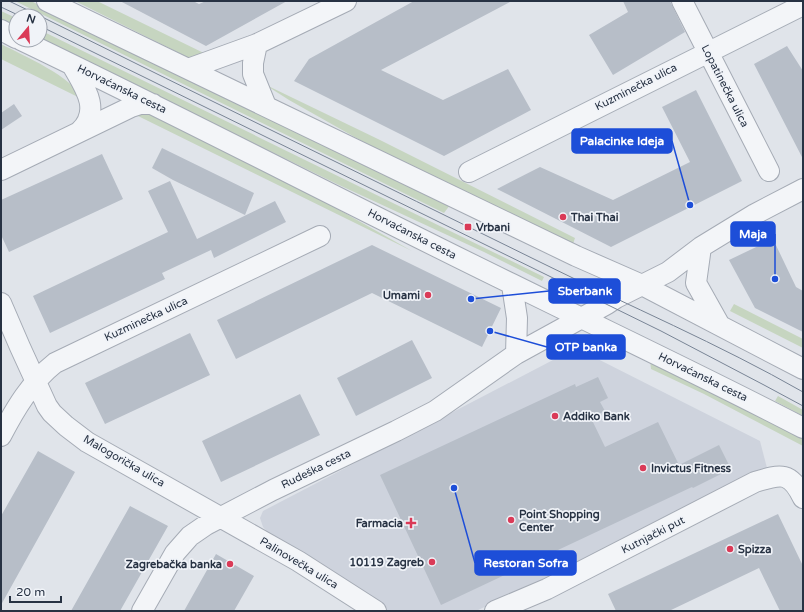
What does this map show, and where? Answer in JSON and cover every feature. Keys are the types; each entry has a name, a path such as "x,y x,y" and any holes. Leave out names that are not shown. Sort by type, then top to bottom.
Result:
{"street":[{"path":"47,1 576,256 642,285 803,369"},
{"name":"Lopatinečka ulica","path":"682,1 769,171"},
{"path":"188,69 256,44 336,3"},
{"name":"Kuzminečka ulica","path":"469,172 803,5"},
{"path":"256,44 253,74 266,106"},
{"name":"Horvaćanska cesta","path":"37,48 153,104 512,285 582,318 803,428"},
{"path":"72,65 86,88 90,104 90,115 86,125 80,131"},
{"path":"1,170 131,107 140,104 153,104"},
{"name":"Rudeška cesta","path":"142,611 175,553 190,536 221,517 273,490 435,411 516,354 668,272 701,247 755,214 803,190"},
{"name":"Kuzminečka ulica","path":"1,436 13,414 36,382 59,360 320,236"},
{"path":"701,247 696,283 719,324"},
{"path":"512,285 517,318 516,354"},
{"name":"Malogorička ulica","path":"1,303 42,396 52,413 87,442 221,517"},
{"name":"Kutnjački put","path":"495,611 547,590 755,482 776,475 792,480 803,498"},
{"name":"Palinovečka ulica","path":"221,517 298,561 376,611"}],"shaded area":[{"path":"576,348 760,441 767,468 683,513 476,611 384,611 271,536 263,527 260,518 263,511"}],"green space":[{"path":"15,1 31,1 45,8 29,8"},
{"path":"75,1 97,1 212,57 195,60 187,57"},
{"path":"48,9 287,128 450,205 444,213 48,17"},
{"path":"1,11 8,14 8,22 1,19"},
{"path":"48,34 544,277 542,281 484,252 339,185 48,42"},
{"path":"1,44 34,60 58,75 77,91 82,99 1,59"},
{"path":"264,84 380,140 575,238 573,244 367,144 289,100"},
{"path":"151,114 311,194 412,251 136,115"},
{"path":"734,304 803,339 803,348 730,311"},
{"path":"650,360 803,437 803,446 704,394 651,369"},
{"path":"778,396 803,410 803,416 775,401"}],"building":[{"path":"120,1 193,1 199,4 206,1 287,1 206,46"},
{"path":"414,1 512,1 381,70 443,100 508,69 531,110 444,156 294,81 309,59"},
{"path":"623,1 670,1 685,32 613,75 589,35 628,12"},
{"path":"787,46 803,71 803,159 754,64"},
{"path":"696,90 742,181 611,247 497,189 540,167 613,200 690,162 662,107"},
{"path":"14,104 22,116 1,130 1,113"},
{"path":"162,148 254,193 245,215 173,180 152,168"},
{"path":"102,154 123,199 9,252 1,235 1,200"},
{"path":"170,181 197,239 275,201 286,222 214,258 211,250 162,273 165,279 50,333 33,296 168,232 148,191"},
{"path":"773,239 796,287 803,291 803,332 755,308 729,260"},
{"path":"372,245 501,308 482,347 372,293 236,359 217,320"},
{"path":"190,333 210,375 105,424 85,383"},
{"path":"412,340 432,378 356,416 337,378"},
{"name":"Point Shopping Center","path":"598,377 608,398 600,402 605,411 591,418 605,447 658,422 679,465 719,445 731,469 441,605 380,475 575,384 576,387"},
{"path":"300,394 320,435 221,482 202,441"},
{"path":"38,451 75,472 1,605 1,516"},
{"path":"130,506 168,526 120,611 71,611"},
{"path":"778,514 803,566 803,611 780,611 759,568 669,611 616,611 608,594"},
{"path":"216,554 254,576 234,611 184,611"}],"tram line":[{"path":"9,1 23,8"},
{"path":"1,7 8,10"},
{"path":"48,20 542,263 706,341 803,392"},
{"path":"48,30 661,331 803,406"}],"place":[{"name":"Palacinke Ideja","path":"690,205"},
{"name":"Thai Thai","path":"563,217"},
{"name":"Vrbani","path":"468,227"},
{"name":"Maja","path":"775,279"},
{"name":"Umami","path":"428,295"},
{"name":"Sberbank","path":"471,299"},
{"name":"OTP banka","path":"490,331"},
{"name":"Addiko Bank","path":"555,416"},
{"name":"Invictus Fitness","path":"643,468"},
{"name":"Restoran Sofra","path":"454,488"},
{"name":"Point Shopping Center","path":"511,520"},
{"name":"Farmacia","path":"411,523"},
{"name":"Spizza","path":"730,549"},
{"name":"10119 Zagreb","path":"432,562"},
{"name":"Zagrebačka banka","path":"230,564"}]}
